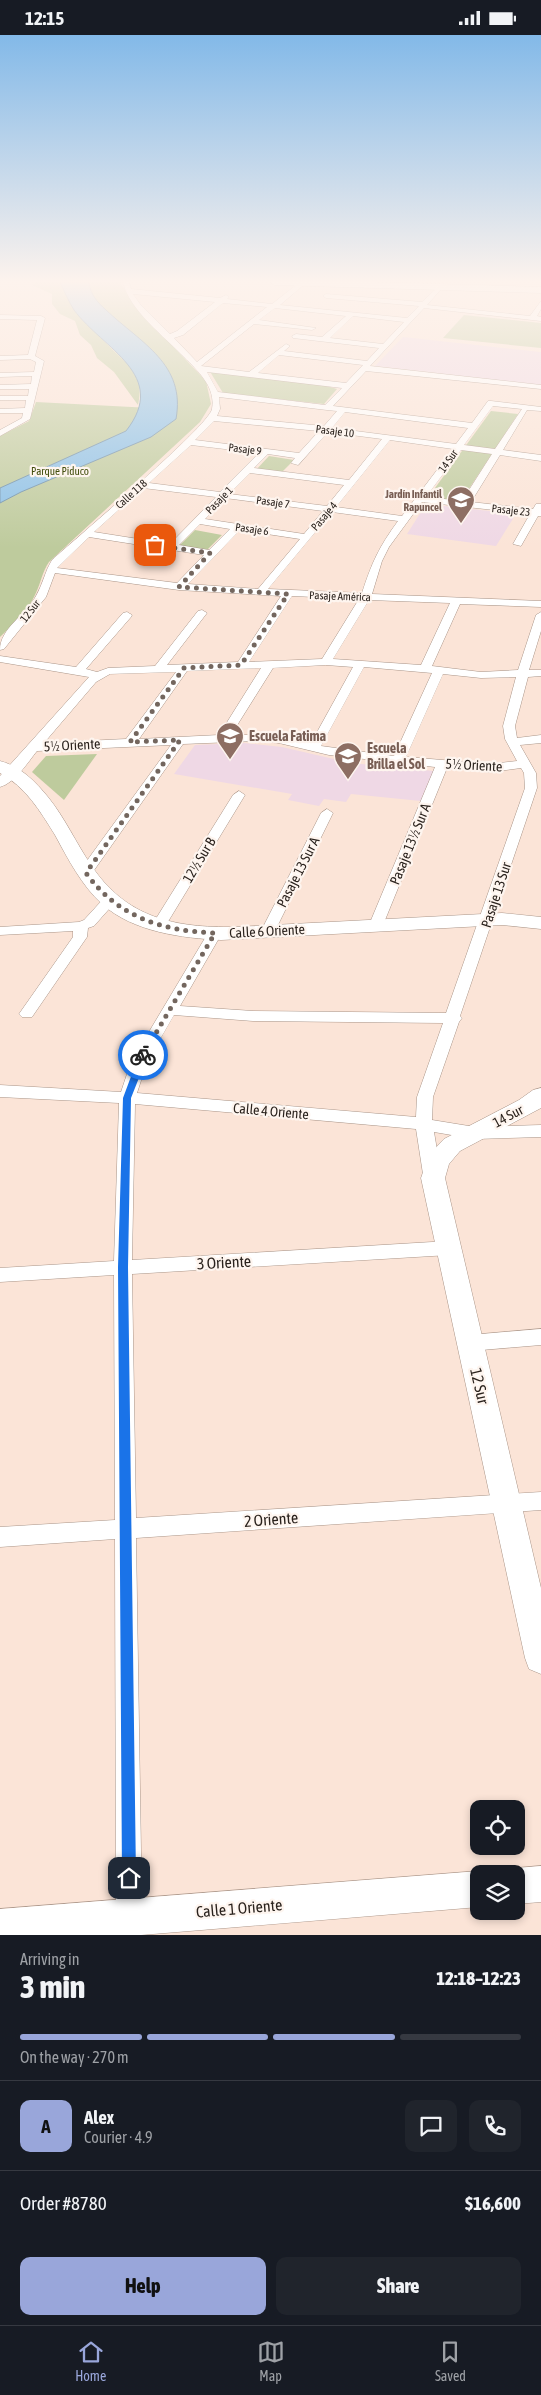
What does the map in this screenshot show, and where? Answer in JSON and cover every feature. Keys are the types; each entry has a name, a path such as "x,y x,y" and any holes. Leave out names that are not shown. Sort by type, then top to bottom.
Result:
{"main road":[{"name":"Calle 6 Oriente","path":"4,774 36,791 86,873 110,900 134,915 159,925 215,933 488,920 516,920 541,923"},
{"name":"14 Sur","path":"475,1133 527,1106 541,1096"},
{"path":"433,1178 435,1169 444,1153 457,1142 475,1133"},
{"name":"12 Sur","path":"433,1178 541,1658"},
{"path":"525,1885 541,1884"},
{"name":"Calle 1 Oriente","path":"0,1928 470,1890"}],"street":[{"path":"0,433 26,419 39,371"},
{"path":"203,371 210,381 217,402 213,417"},
{"path":"227,371 347,386"},
{"path":"252,374 256,371"},
{"path":"327,408 361,371"},
{"path":"411,371 541,387"},
{"path":"0,375 38,375"},
{"path":"0,387 35,386"},
{"name":"Pasaje 10","path":"215,394 475,425"},
{"name":"Calle 118","path":"51,570 86,534 189,442 213,417 241,396"},
{"path":"0,399 32,398"},
{"path":"490,405 541,409"},
{"path":"490,405 541,413"},
{"name":"14 Sur","path":"326,662 366,597 377,561 384,547 490,405"},
{"path":"0,411 29,410"},
{"path":"284,475 343,410"},
{"path":"464,505 524,411"},
{"name":"Pasaje 10","path":"213,417 324,429 541,457"},
{"path":"0,427 14,427"},
{"name":"Pasaje 4","path":"260,593 388,438"},
{"name":"Pasaje 9","path":"189,442 302,456"},
{"name":"Pasaje 1","path":"172,547 266,451"},
{"path":"248,471 351,483"},
{"name":"Pasaje 7","path":"142,485 405,519"},
{"name":"Pasaje 23","path":"421,499 538,513"},
{"path":"518,544 538,513 541,503"},
{"name":"Pasaje 6","path":"199,521 306,537"},
{"path":"179,587 237,527"},
{"path":"86,534 210,553"},
{"name":"Pasaje América","path":"51,570 179,587 260,593 541,604"},
{"name":"12 Sur","path":"0,647 41,597 51,570"},
{"path":"241,665 288,594"},
{"path":"425,668 457,600"},
{"path":"159,668 202,613"},
{"path":"79,671 127,615"},
{"name":"Pasaje 13 Sur","path":"433,1178 424,1124 425,1097 488,920 531,788 532,778 513,742 509,732 509,721 520,690 521,675 541,615"},
{"path":"0,659 79,671 98,676"},
{"path":"4,774 35,747 86,686 98,676 108,671 326,662 425,668 481,675 541,673"},
{"path":"314,748 361,663"},
{"path":"223,737 270,665"},
{"path":"130,742 184,668"},
{"path":"399,759 439,670"},
{"name":"5½ Oriente","path":"35,747 223,737 267,737 314,748 399,759 491,768 525,764"},
{"path":"513,742 541,739"},
{"path":"86,873 180,740"},
{"name":"Pasaje 13½ Sur A","path":"376,925 443,763"},
{"name":"12½ Sur B","path":"159,925 239,795"},
{"name":"Pasaje 13 Sur A","path":"268,931 327,813"},
{"path":"0,931 81,926 89,923 110,900"},
{"path":"27,1014 80,937 81,926"},
{"path":"129,1917 123,1267 127,1098 139,1062 215,933"},
{"path":"171,1010 253,1016 454,1018"},
{"name":"Calle 4 Oriente","path":"0,1091 127,1098 424,1124 475,1133 541,1131"},
{"name":"3 Oriente","path":"0,1275 449,1248"},
{"path":"470,1343 541,1337"},
{"name":"2 Oriente","path":"0,1537 541,1501"}],"shaded area":[{"path":"416,371 541,371 541,385"},
{"name":"Jardín Infantil Rapuncel","path":"426,504 516,514 496,546 407,534"},
{"name":"Escuela Brilla el Sol","path":"244,743 282,747 351,763 434,771 421,801 351,794 346,802 324,799 319,806 288,800 292,794 174,774 195,745"}],"green space":[{"name":"Parque Piduco","path":"112,371 133,371 138,380 138,405"},
{"name":"Parque Piduco","path":"139,371 196,371 206,381 211,404 200,422 49,562 28,607 0,637 0,436 29,421 36,402 151,408 155,389"},
{"path":"209,371 323,385 337,389 324,404 223,393"},
{"path":"491,411 518,414 459,504 427,499"},
{"path":"269,456 294,460 280,474 255,471"},
{"path":"195,530 222,535 205,552 177,548"},
{"path":"97,754 64,800 32,772 46,756"}],"water":[{"path":"132,371 168,371 174,383 177,400 176,419 151,437 21,492 0,503 0,488 126,431 138,411 141,394 137,378"}],"way so far":[{"path":"143,1055 215,933 173,928 146,921 120,908 110,900 97,888 86,873 180,740 130,742 184,668 241,665 288,594 179,587 210,553 155,545"}],"place":[{"name":"Jardín Infantil Rapuncel","path":"461,524"},
{"name":"Escuela Fatima","path":"230,760"},
{"name":"Escuela Brilla el Sol","path":"348,780"}],"route":[{"path":"129,1878 123,1267 127,1098 143,1055"}]}
